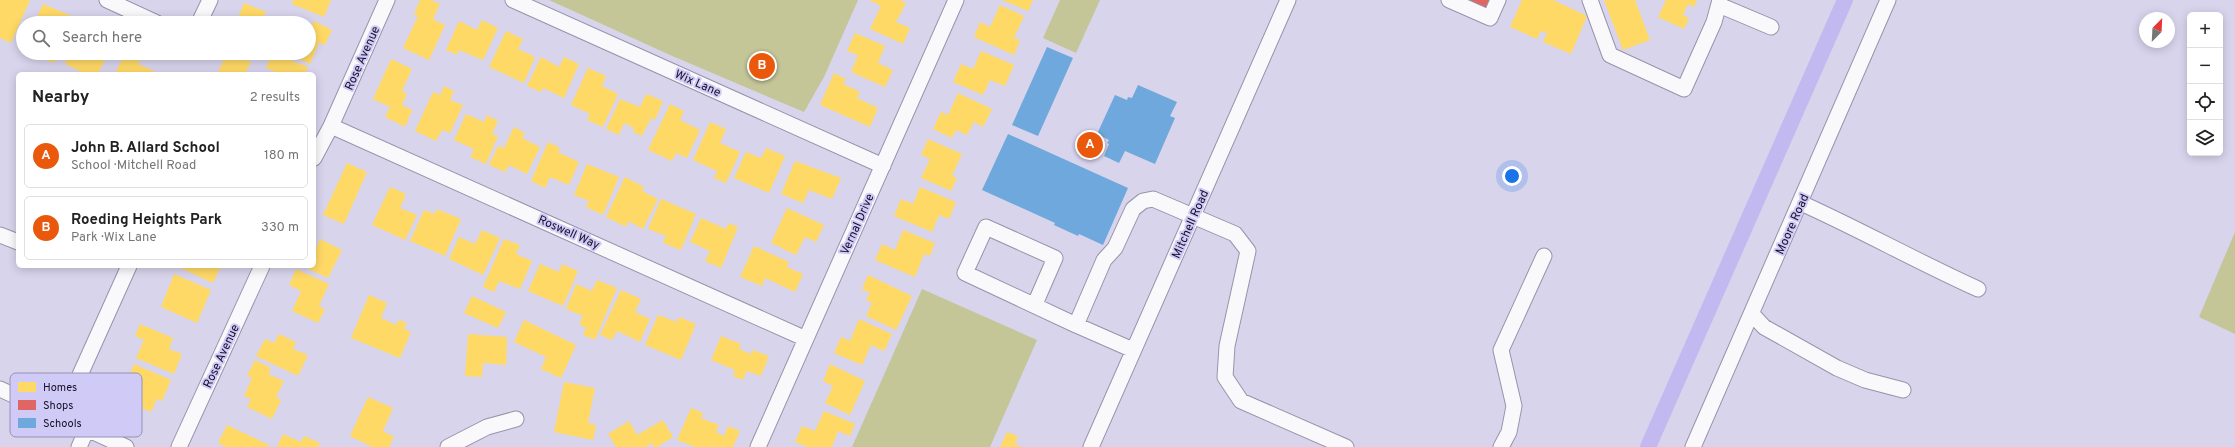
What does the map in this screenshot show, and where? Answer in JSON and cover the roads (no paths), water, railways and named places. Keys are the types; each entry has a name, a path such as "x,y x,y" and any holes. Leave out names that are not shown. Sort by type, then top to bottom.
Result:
{"street":[{"path":"107,0 142,16"},
{"path":"202,16 210,0"},
{"name":"Rose Avenue","path":"316,154 331,126 387,0"},
{"name":"Wix Lane","path":"513,0 883,166"},
{"name":"Vernal Drive","path":"758,447 956,0"},
{"name":"Mitchell Road","path":"1090,447 1288,0"},
{"path":"1449,0 1490,18 1498,0"},
{"path":"1590,0 1610,55 1684,89 1714,22 1719,2 1771,27"},
{"name":"Moore Road","path":"1693,447 1801,203 1888,0"},
{"name":"Roswell Way","path":"331,126 806,339"},
{"path":"1076,325 1104,260 1115,248 1134,206 1143,200 1153,199 1235,234 1248,251 1226,346 1225,376 1241,401 1346,447"},
{"path":"1801,203 1851,225 1934,269 1978,289"},
{"path":"1035,304 1055,258 986,227 965,273 1133,350"},
{"path":"0,234 16,241"},
{"path":"1501,447 1509,432 1514,406 1501,350 1544,256"},
{"path":"81,373 129,268"},
{"name":"Rose Avenue","path":"179,447 261,268"},
{"path":"1752,314 1764,327 1837,368 1865,380 1903,390"},
{"path":"0,390 10,394"},
{"path":"448,447 487,427 516,419"},
{"path":"79,447 83,437"},
{"path":"104,437 126,447"}],"waterway":[{"path":"1648,447 1845,0"}],"place":[{"name":"Roeding Heights Park","path":"762,66"},
{"name":"John B. Allard School","path":"1090,145"}]}
